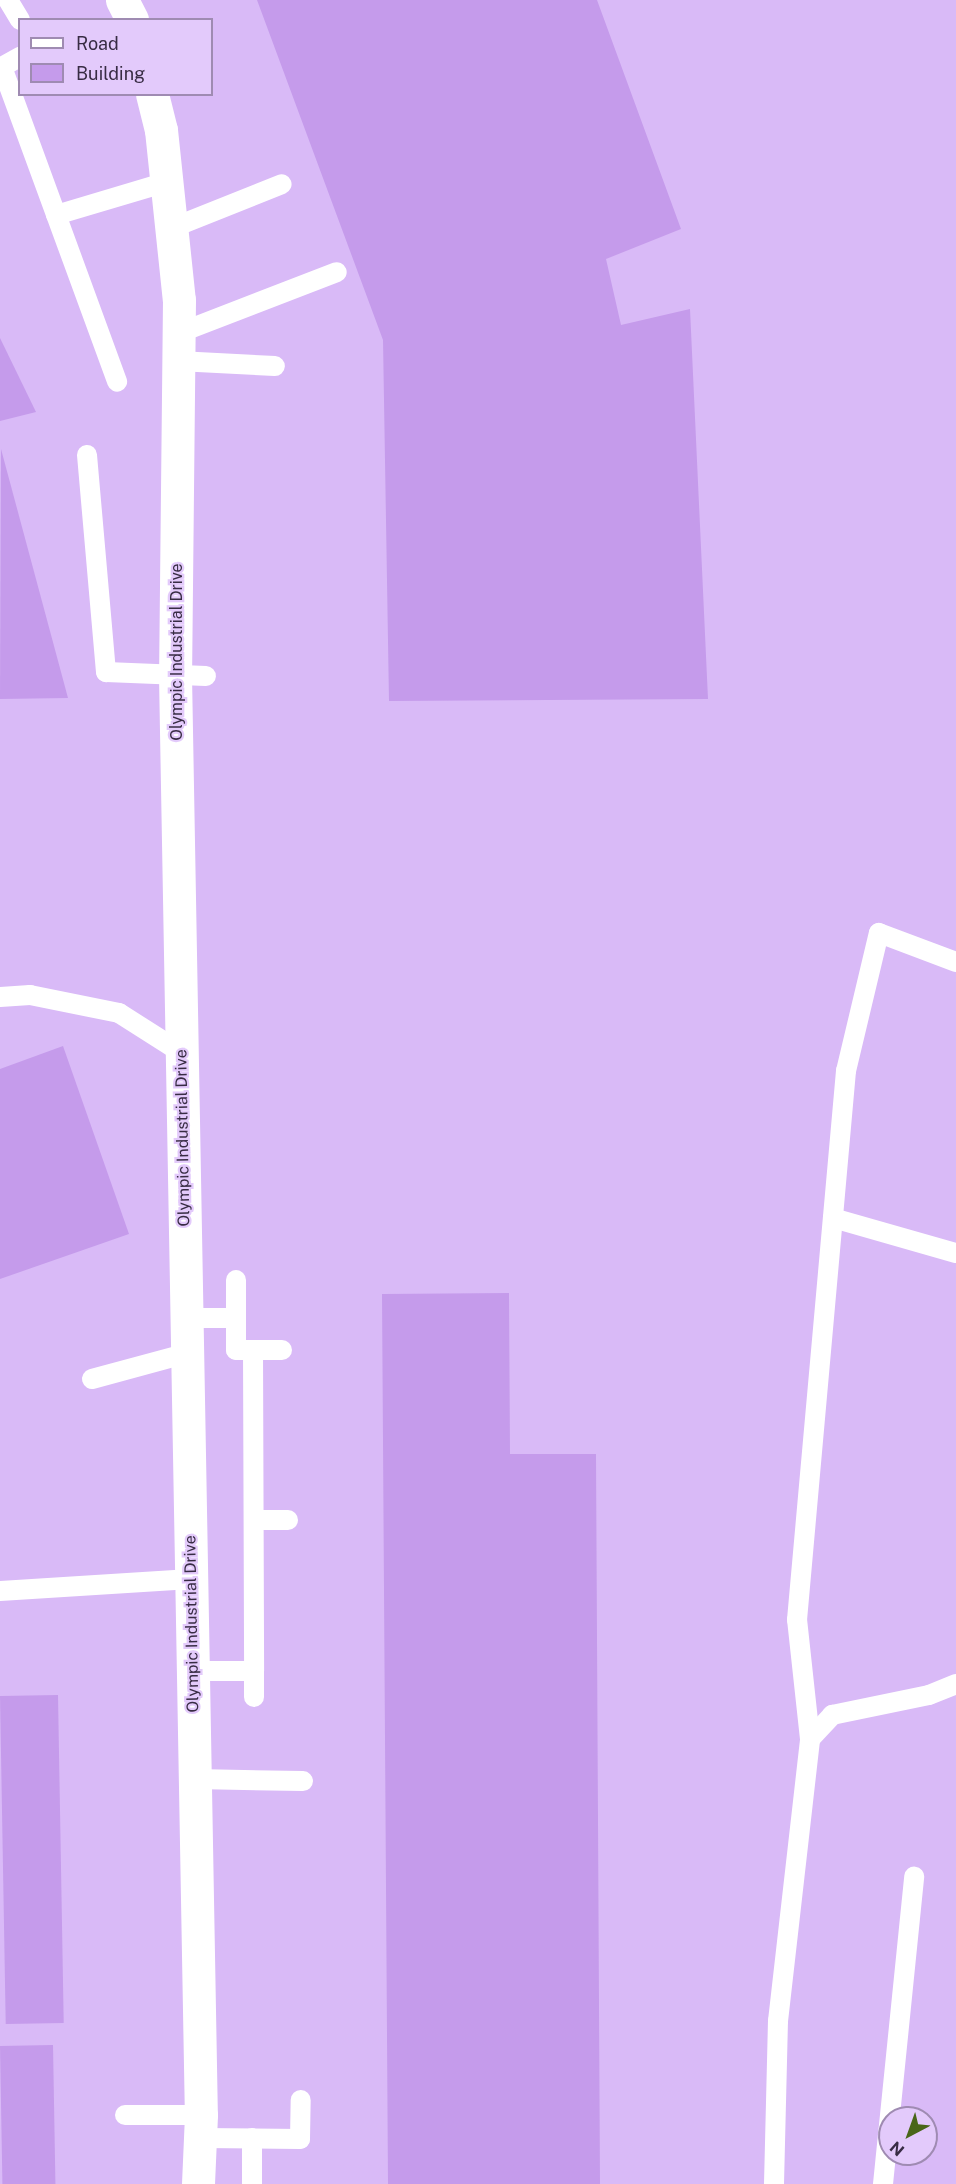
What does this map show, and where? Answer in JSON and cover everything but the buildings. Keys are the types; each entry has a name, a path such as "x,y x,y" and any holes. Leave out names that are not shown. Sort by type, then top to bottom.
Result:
{"street":[{"path":"122,0 131,18"},
{"name":"Olympic Industrial Drive","path":"152,96 161,130 172,228 190,675 182,1053 201,2127 198,2184"}],"lane":[{"path":"8,0 19,18"},
{"path":"7,64 56,215 117,382"},
{"path":"56,215 167,182"},
{"path":"172,228 282,184"},
{"path":"178,347 337,272"},
{"path":"178,347 275,366"},
{"path":"87,455 106,672 190,675"},
{"path":"774,2184 778,2021 810,1738 797,1620 846,1071 879,933 956,962"},
{"path":"0,997 30,995 118,1013 182,1053"},
{"path":"833,1218 956,1253"},
{"path":"236,1280 236,1350 282,1350"},
{"path":"186,1318 236,1318"},
{"path":"253,1350 254,1697"},
{"path":"92,1379 188,1353"},
{"path":"254,1520 288,1520"},
{"path":"0,1591 191,1579"},
{"path":"193,1671 254,1671"},
{"path":"810,1738 832,1715 929,1695 956,1684"},
{"path":"195,1779 303,1781"},
{"path":"883,2184 914,1876"},
{"path":"125,2115 252,2138 300,2139 301,2100"},
{"path":"252,2138 252,2184"}]}
